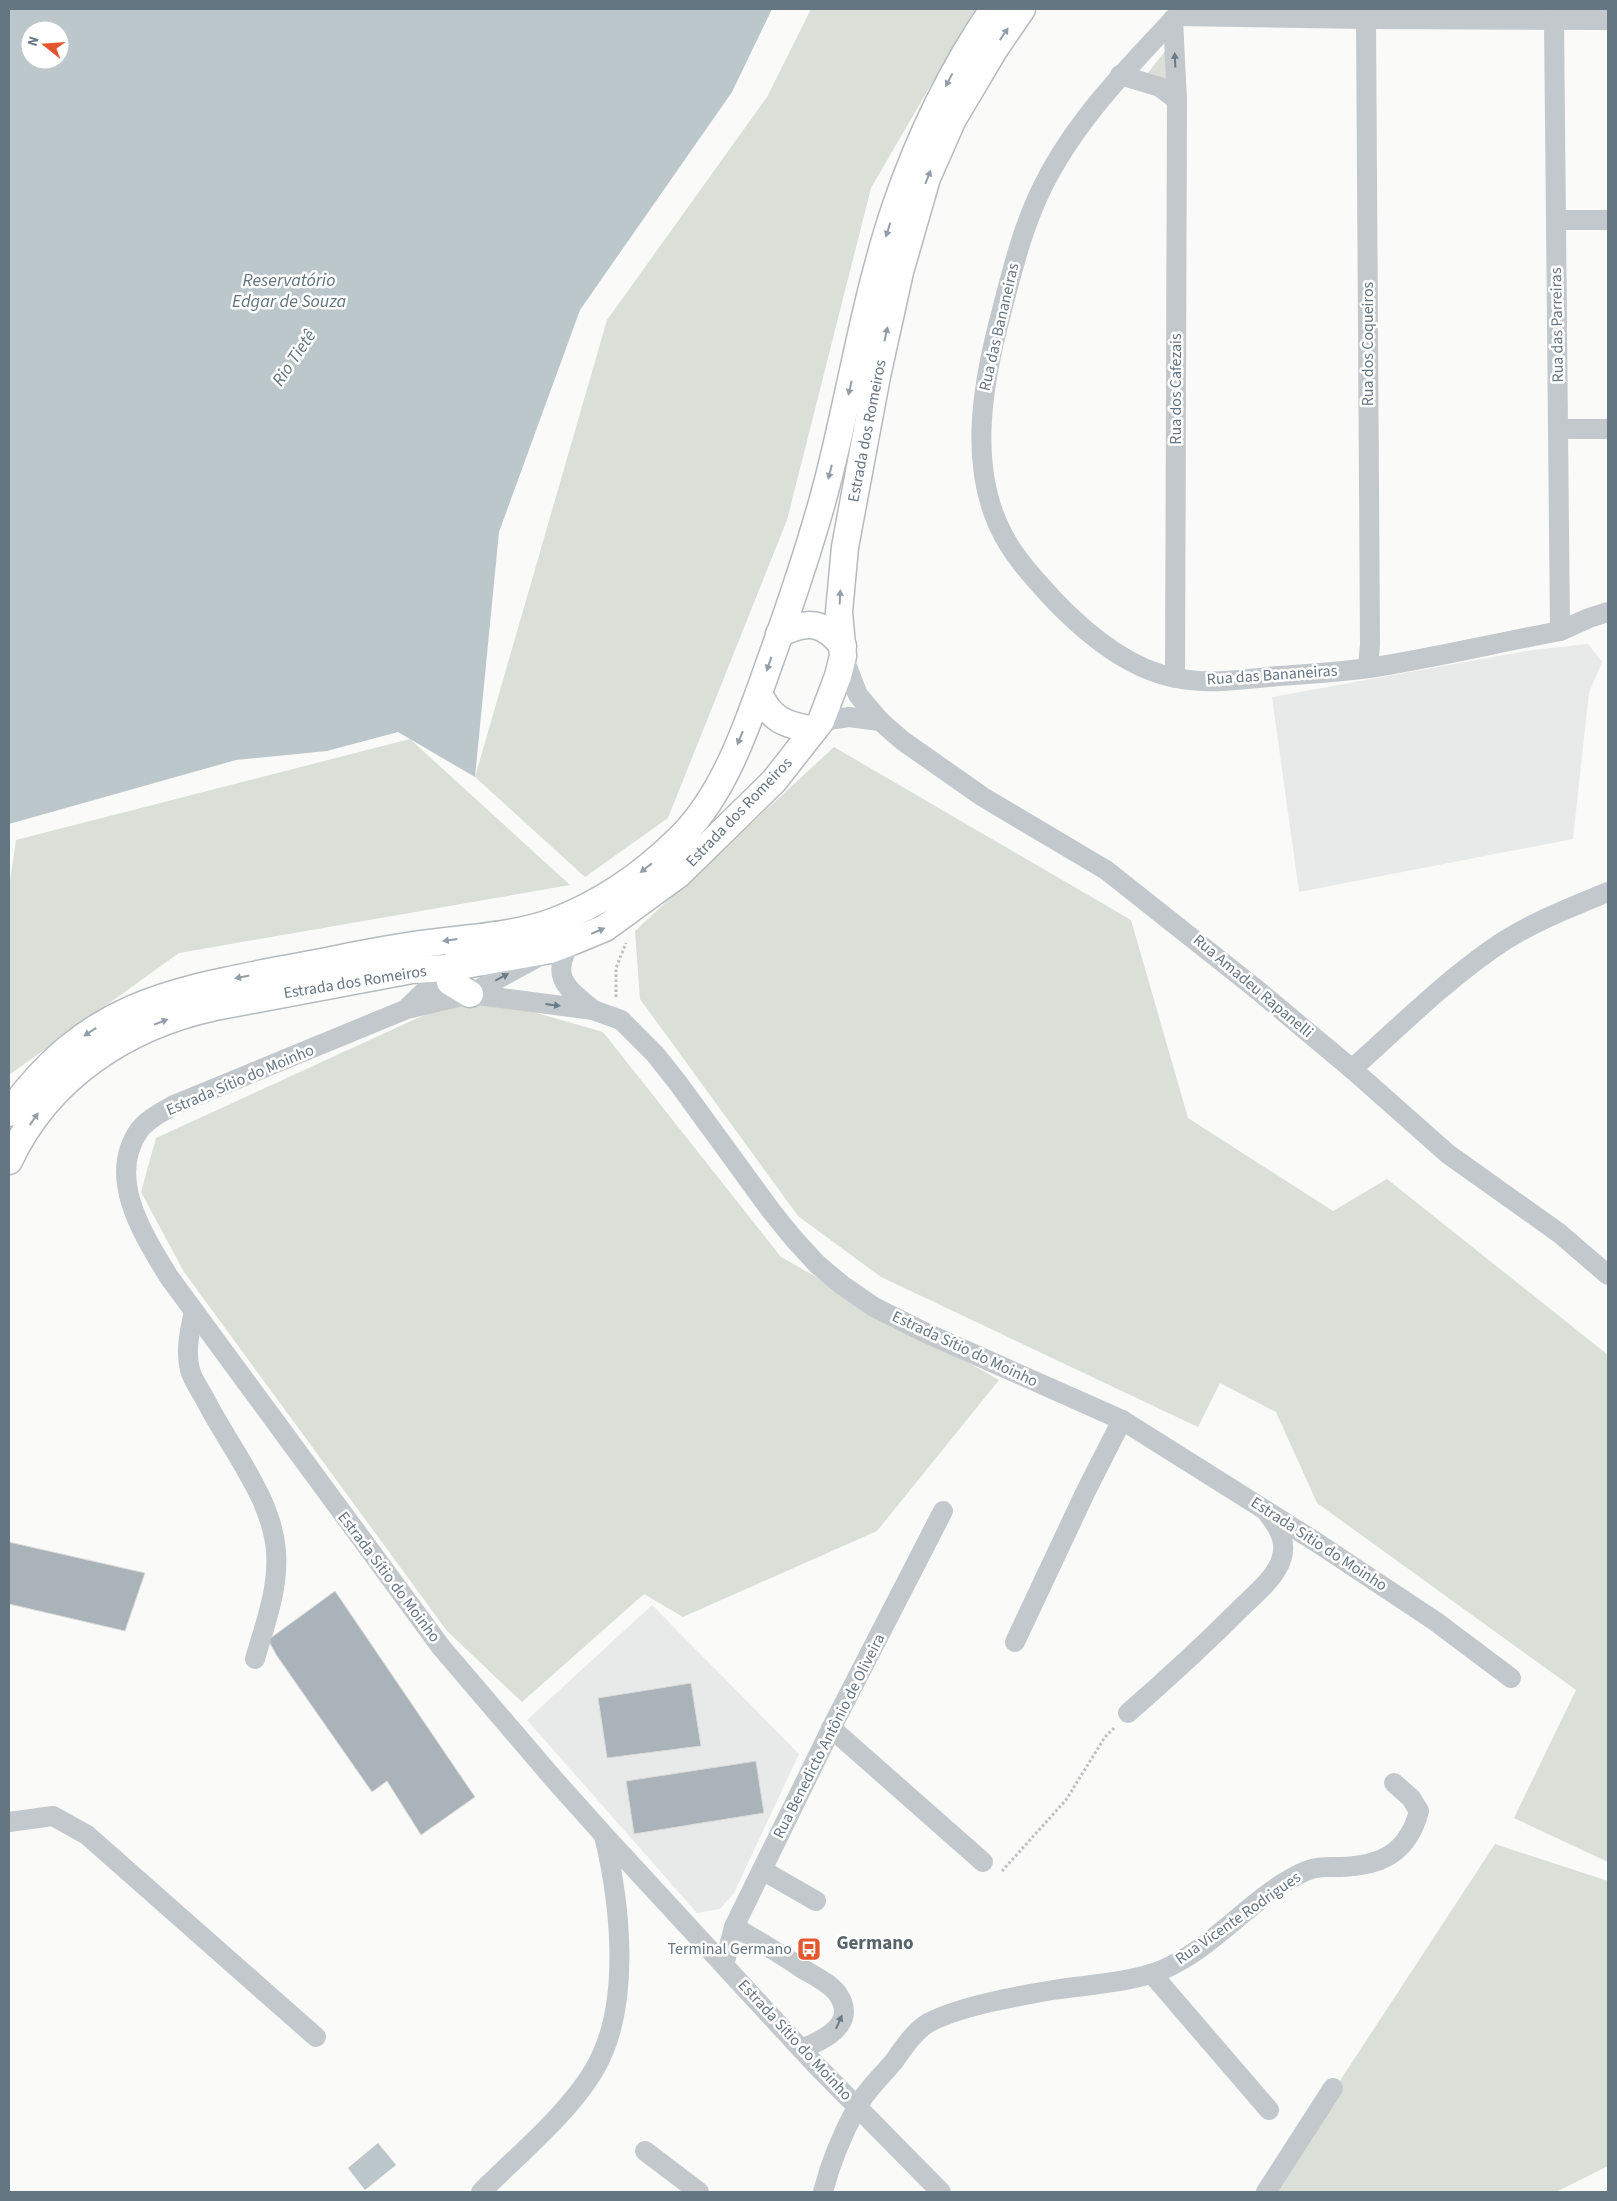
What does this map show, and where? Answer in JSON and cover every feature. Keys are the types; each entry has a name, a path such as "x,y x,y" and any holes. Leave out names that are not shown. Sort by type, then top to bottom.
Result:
{"main road":[{"name":"Estrada dos Romeiros","path":"9,1113 40,1074 82,1037 106,1022 156,998 210,983 410,945 516,931 552,922 601,900 657,860 685,833 708,805 727,770 779,634 827,483 880,258 894,210 913,157 945,88 973,37 993,9"},
{"name":"Estrada dos Romeiros","path":"9,1161 25,1132 57,1091 96,1057 140,1030 189,1012 412,970 449,968 560,946 605,928 679,874 774,781 817,726 829,704 843,651 839,612 845,547 877,376 900,272 927,178 953,119 994,50 1022,9"},
{"path":"779,634 796,626 812,624 824,628 834,635 843,651"},
{"path":"758,693 766,710 781,721 817,726"},
{"path":"470,994 450,982 449,968 464,957 516,931"}],"street":[{"path":"1177,15 1366,20 1608,20"},
{"name":"Rua das Bananeiras","path":"1177,15 1120,75 1072,138 1044,183 1026,224 1013,266 982,395 981,439 986,478 997,520 1008,544 1028,572 1072,618 1104,645 1132,662 1175,678 1221,682 1368,668 1560,631 1608,612"},
{"name":"Rua dos Cafezais","path":"1175,678 1177,15"},
{"name":"Rua dos Coqueiros","path":"1366,20 1370,634 1368,668"},
{"name":"Rua das Parreiras","path":"1554,20 1560,631"},
{"path":"1120,75 1160,87 1177,100"},
{"path":"1556,220 1608,220"},
{"path":"1558,429 1608,429"},
{"name":"Rua Amadeu Rapanelli","path":"843,651 858,696 880,721 904,741 983,797 1106,870 1187,932 1352,1068 1448,1154 1560,1233 1608,1274"},
{"path":"817,726 848,717 880,721"},
{"path":"1352,1068 1438,991 1492,948 1559,912 1608,892"},
{"path":"407,1009 470,994 560,946 563,955 560,969 564,984 593,1010"},
{"path":"407,1009 449,968"},
{"name":"Estrada Sítio do Moinho","path":"470,994 593,1010 621,1020 655,1054 678,1083 766,1205 794,1239 817,1264 842,1285 874,1307 924,1332 1122,1420 1264,1509 1435,1621 1511,1678"},
{"name":"Estrada Sítio do Moinho","path":"407,1009 174,1105 155,1116 140,1129 131,1147 127,1163 129,1196 136,1217 150,1245 194,1310 441,1647 552,1777 801,2049 941,2192"},
{"path":"194,1310 187,1343 190,1372 219,1427 262,1500 271,1522 276,1551 271,1602 255,1659"},
{"path":"1015,1642 1085,1493 1122,1420"},
{"path":"1128,1713 1189,1659 1269,1580 1280,1563 1283,1541 1280,1530 1264,1509"},
{"name":"Rua Benedicto Antônio de Oliveira","path":"724,1965 734,1927 831,1728 943,1511"},
{"path":"831,1728 983,1862"},
{"name":"Rua Vicente Rodrigues","path":"823,2192 827,2176 857,2106 910,2041 928,2024 971,2008 1021,1995 1152,1974 1187,1959 1270,1893 1306,1871 1320,1866 1338,1867 1376,1864 1390,1855 1413,1831 1419,1811 1411,1798 1394,1783"},
{"path":"9,1822 53,1816 87,1836 316,2037"},
{"path":"481,2192 569,2104 598,2064 612,2031 618,1953 617,1906 614,1879 604,1834"},
{"path":"762,1870 816,1901"},
{"path":"734,1927 776,1951 840,1996 843,2006 840,2026 830,2036 801,2049"},
{"path":"1152,1974 1269,2110"},
{"path":"1266,2192 1333,2088"},
{"path":"646,2150 698,2192"}],"path":[{"path":"621,1020 615,992 616,968 630,938"},
{"path":"983,1862 997,1875 1008,1865 1066,1800 1104,1737 1128,1713"}],"shaded area":[{"path":"811,9 975,9 871,188 787,520 668,818 585,877 475,777 607,320 767,97"},
{"path":"1169,46 1170,82 1147,74"},
{"path":"1588,644 1602,662 1589,693 1573,839 1299,892 1272,697 1532,650"},
{"path":"410,739 570,885 179,953 9,1075 9,888 16,840"},
{"path":"834,747 1131,920 1188,1118 1333,1211 1387,1179 1608,1355 1608,1862 1514,1818 1576,1690 1317,1503 1276,1412 1220,1383 1198,1427 881,1277 798,1216 640,999 635,931"},
{"path":"470,994 603,1032 781,1257 999,1380 877,1531 683,1617 644,1594 522,1702 447,1631 184,1272 141,1192 156,1138"},
{"path":"652,1605 799,1754 734,1893 720,1909 697,1913 527,1720"},
{"path":"1495,1844 1608,1881 1608,2166 1556,2192 1271,2192 1273,2183"}],"water":[{"name":"Reservatório Edgar de Souza","path":"9,9 772,9 732,92 580,310 499,532 475,777 398,732 327,751 236,760 9,824"},
{"path":"378,2143 396,2165 365,2190 348,2168"}],"building":[{"path":"9,1542 145,1573 125,1631 9,1604"},
{"path":"335,1591 475,1797 421,1835 387,1781 372,1792 277,1656 268,1640"},
{"path":"691,1683 701,1746 607,1758 598,1698"},
{"path":"756,1761 764,1813 634,1834 626,1781"}],"place":[{"name":"Terminal Germano","path":"809,1949"}],"district":[{"name":"Germano","path":"875,1943"}],"water label":[{"name":"Rio Tietê","path":"294,358"}]}
